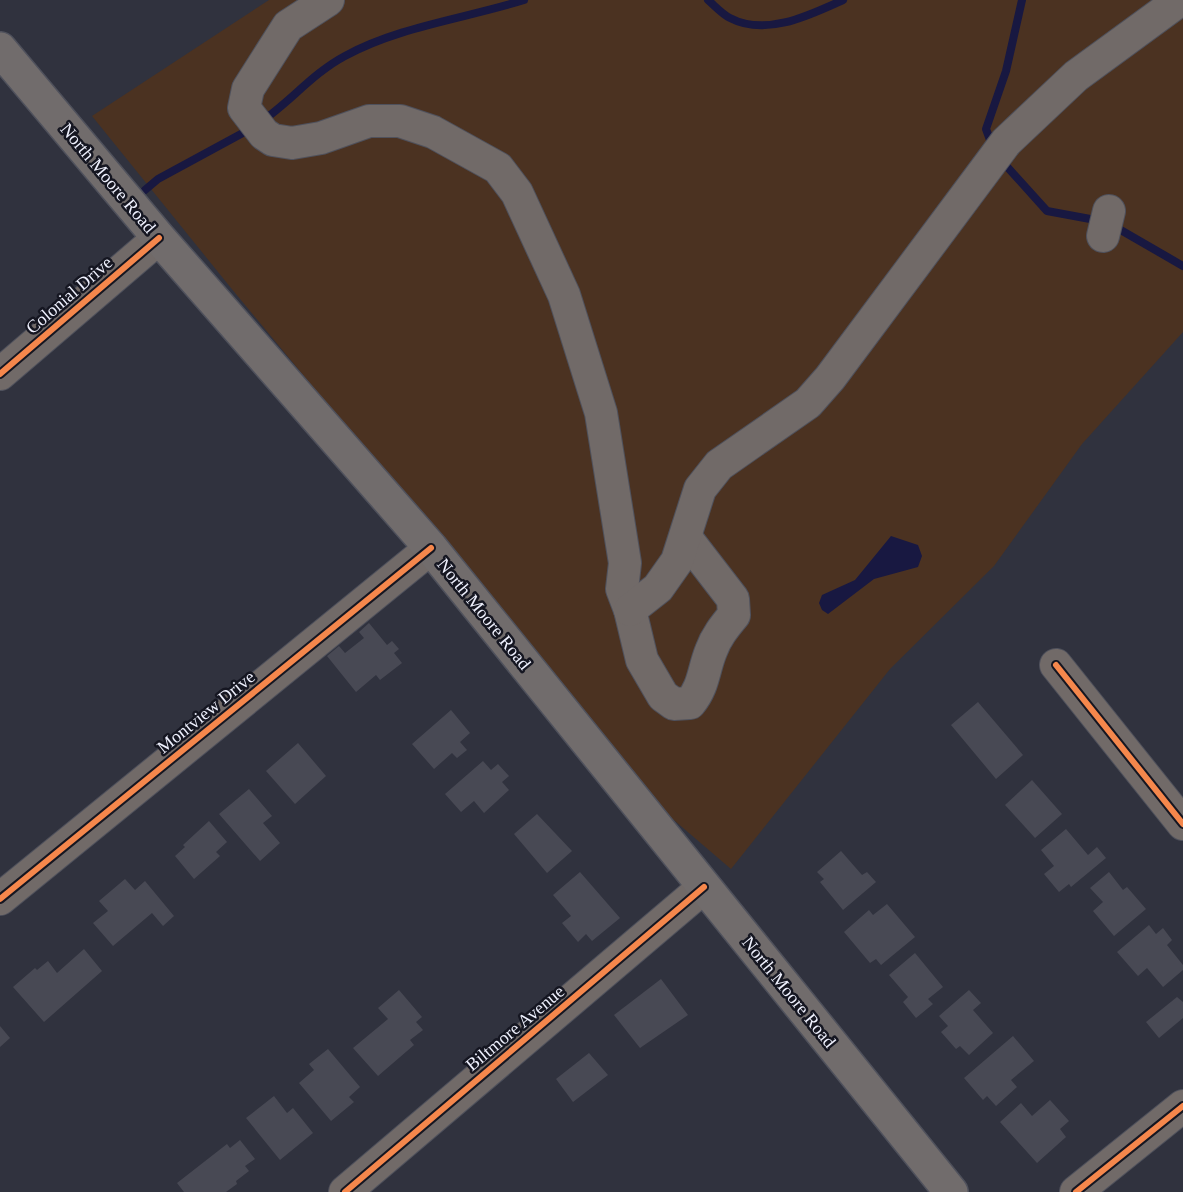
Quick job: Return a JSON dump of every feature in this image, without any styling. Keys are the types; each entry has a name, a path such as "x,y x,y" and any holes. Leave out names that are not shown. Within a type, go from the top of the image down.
{"main road":[{"name":"North Moore Road","path":"0,49 159,238 431,548 951,1192"}],"street":[{"path":"328,0 288,26 248,89 244,108 257,127 273,140 292,143 321,138 369,121 400,122 433,132 498,168 517,193 564,295 601,413 624,555 622,589 630,610 642,660 663,696 674,704 690,703 700,691 710,652 720,632 734,615 733,599 686,538"},
{"path":"630,610 658,588 677,561 700,489 719,465 808,403 889,302 998,152 1076,76 1180,0"},
{"name":"Colonial Drive","path":"0,374 159,238"},
{"name":"Montview Drive","path":"0,899 431,548"},
{"path":"1056,666 1183,824"},
{"name":"Biltmore Avenue","path":"345,1192 704,888"},
{"path":"1076,1192 1183,1106"}],"shaded area":[{"path":"269,0 1183,0 1183,332 1082,444 994,566 890,669 731,869 668,815 231,288 92,116"},
{"path":"891,536 918,545 922,556 918,567 874,579 828,614 822,610 819,603 822,595 855,580"}],"building":[{"path":"369,623 387,645 392,641 399,649 394,653 402,663 380,680 376,675 356,692 327,656 339,646 345,653 364,638 359,632"},
{"path":"978,702 1023,755 996,779 951,725"},
{"path":"451,710 470,733 460,742 467,750 457,758 452,753 434,769 412,744"},
{"path":"298,743 326,776 295,804 266,771"},
{"path":"483,761 491,770 498,764 509,776 502,782 509,790 484,813 474,801 461,812 445,794"},
{"path":"1032,780 1062,814 1035,838 1005,805"},
{"path":"249,789 272,816 263,823 280,843 260,861 219,814"},
{"path":"537,814 572,851 547,873 514,834"},
{"path":"209,821 227,842 216,852 220,856 194,879 175,856 185,847 183,845"},
{"path":"1066,829 1088,855 1097,847 1106,858 1071,887 1069,884 1059,892 1044,874 1054,866 1041,850"},
{"path":"841,851 862,875 867,872 876,882 843,910 820,882 824,879 817,872"},
{"path":"580,872 620,918 592,941 586,934 578,942 562,923 571,916 553,895"},
{"path":"1109,872 1123,890 1127,887 1146,909 1114,936 1093,911 1103,902 1090,888"},
{"path":"125,879 135,890 145,881 174,916 163,926 152,913 113,946 93,923 108,911 99,901"},
{"path":"887,904 915,937 881,965 876,959 870,963 844,932 869,910 873,915"},
{"path":"1149,925 1156,934 1163,928 1172,940 1167,945 1183,965 1183,970 1163,987 1147,968 1138,976 1117,952"},
{"path":"84,949 102,971 44,1022 13,987 35,968 37,970 48,961 57,973"},
{"path":"915,953 943,987 928,999 933,1004 916,1018 903,1002 908,997 889,975"},
{"path":"661,979 688,1015 640,1048 614,1015"},
{"path":"399,990 422,1017 416,1022 423,1030 410,1040 414,1045 378,1076 353,1048 388,1019 378,1008"},
{"path":"969,990 981,1003 973,1010 993,1033 969,1055 960,1046 956,1049 941,1032 948,1026 939,1016"},
{"path":"1177,997 1183,1002 1183,1018 1159,1038 1146,1022"},
{"path":"0,1026 10,1038 0,1047"},
{"path":"1013,1036 1034,1061 1011,1080 1017,1087 996,1106 987,1096 983,1100 964,1078"},
{"path":"328,1049 360,1087 349,1097 354,1102 331,1121 299,1083 314,1070 309,1064"},
{"path":"589,1053 608,1075 573,1102 556,1079"},
{"path":"274,1096 287,1113 293,1108 313,1133 280,1160 246,1118"},
{"path":"1050,1100 1069,1121 1060,1129 1066,1137 1037,1163 1000,1122 1021,1103 1032,1116"},
{"path":"240,1140 255,1159 245,1166 249,1171 236,1181 237,1184 226,1192 184,1192 177,1183 227,1144 230,1148"}],"waterway":[{"path":"262,121 333,63 365,46 409,30 524,0"},
{"path":"708,0 730,18 758,25 788,22 843,0"},
{"path":"993,148 986,129 1006,71 1022,0"},
{"path":"145,190 158,179 252,128"},
{"path":"1001,160 1047,211 1101,221"},
{"path":"1112,225 1183,266"}],"cycle path":[{"path":"0,374 159,238"},
{"path":"0,899 431,548"},
{"path":"1056,665 1183,824"},
{"path":"345,1192 704,887"},
{"path":"1076,1192 1183,1106"}]}
